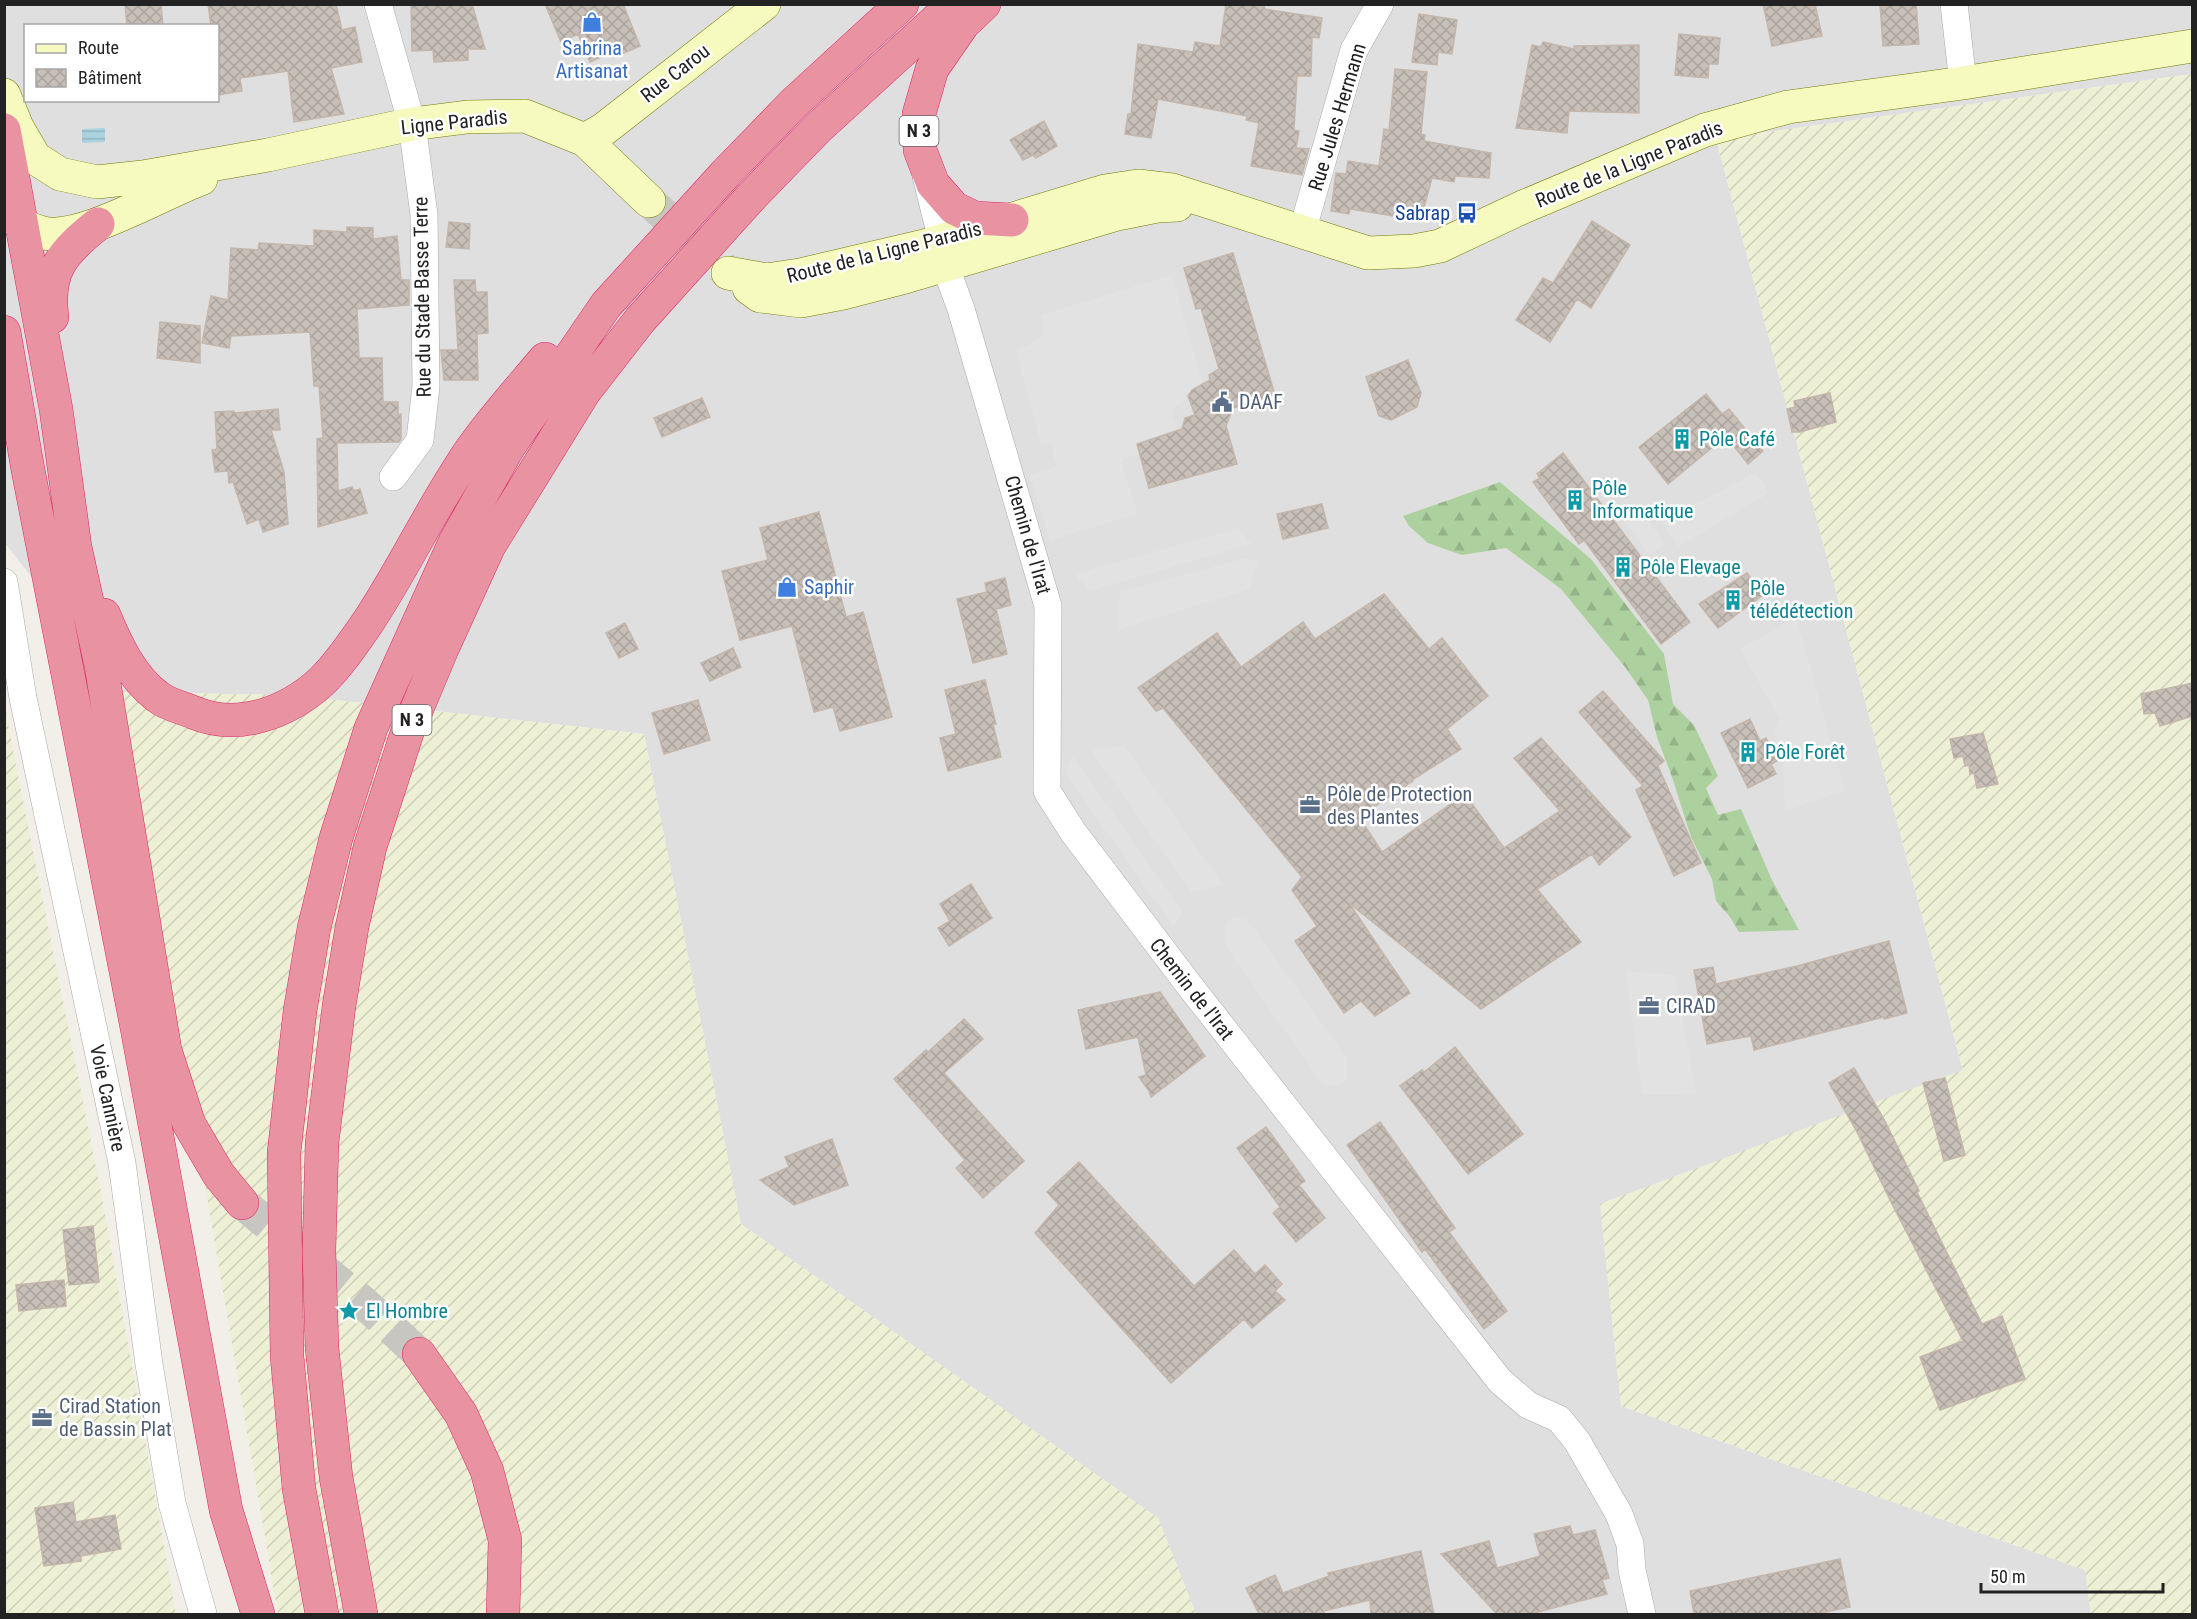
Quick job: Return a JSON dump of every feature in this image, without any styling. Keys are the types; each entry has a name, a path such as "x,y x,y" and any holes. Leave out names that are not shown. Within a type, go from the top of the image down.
{"highway":[{"name":"N 3","path":"75,547 117,645 133,670 159,698 202,716 228,720 254,718 287,707 321,682 352,646 390,589 471,449 569,329 794,103 902,4"},
{"name":"N 3","path":"361,1614 336,1477 322,1347 319,1251 322,1143 339,1006 352,927 370,847 408,730 489,546 584,392 640,320 752,196 818,128 954,4"},
{"name":"N 3","path":"984,4 963,24 932,69 919,114 920,150 933,184 954,208 975,218 1012,220"},
{"path":"4,130 13,217 56,409 75,547 101,665 165,1050 189,1124 219,1175 242,1203"},
{"name":"N 3","path":"322,1614 299,1489 287,1356 284,1153 300,1011 312,938 336,838 371,728 455,542 508,448 606,305 726,172"},
{"path":"56,409 57,357 50,300 54,273 70,247 98,224"},
{"path":"4,332 28,470 134,1017 226,1510 258,1614"},
{"path":"418,1354 461,1414 488,1471 505,1540 503,1614"}],"main road":[{"name":"Rue Carou","path":"585,140 604,129 764,4"},
{"name":"Route de la Ligne Paradis","path":"1219,205 1157,206 944,253 766,280 728,273 760,296 801,301 843,292 944,253 1012,220 1105,191 1138,186 1172,190 1219,205 1302,232 1368,253 1414,251 1440,246 1523,207 1705,130 1788,107 2193,46"},
{"name":"Ligne Paradis","path":"4,95 17,127 35,158 60,174 97,182 142,177 268,155 412,124 467,117 525,116 585,140 650,201"},
{"name":"Ligne Paradis","path":"13,217 45,234 66,232 98,224 189,184 268,155"},
{"path":"944,253 1058,218 1105,191"}],"street":[{"name":"Rue du Stade Basse Terre","path":"378,4 412,124 424,215 426,386 420,440 393,477"},
{"name":"Rue Jules Hermann","path":"1302,232 1354,50 1380,4"},
{"path":"1954,4 1963,82"},
{"name":"Chemin de l'Irat","path":"920,150 944,253 1048,606 1047,790 1073,832 1189,986 1500,1381 1528,1405 1544,1410 1558,1419 1577,1441 1619,1514 1630,1544 1632,1570 1642,1614"},
{"name":"Voie Cannière","path":"4,582 22,698 122,1164 149,1364 172,1503 203,1614"}],"shaded area":[{"path":"5,5 2192,5 2192,74 1716,139 1963,1071 1600,1204 1621,1406 2085,1570 2091,1614 1196,1614 1158,1518 741,1224 644,734 290,695 121,692 5,543"},
{"path":"1172,275 1203,385 1193,388 1195,393 1174,407 1172,413 1178,430 1168,434 1169,444 1123,459 1121,463 1138,514 1050,540 1030,475 1057,466 1051,445 1041,444 1016,351 1037,341 1044,332 1041,315"},
{"path":"1756,473 1769,493 1678,547 1662,521"},
{"path":"1638,508 1665,543 1650,555 1623,520"},
{"path":"1239,528 1251,544 1090,591 1074,574"},
{"path":"1246,558 1258,562 1249,589 1118,630 1120,592"},
{"path":"1796,617 1845,791 1785,811 1783,765 1773,735 1779,718 1740,649"},
{"path":"1124,745 1223,885 1191,892 1091,750"},
{"path":"1073,756 1183,913 1173,926 1065,773"},
{"path":"1234,917 1245,919 1253,927 1348,1060 1346,1081 1334,1087 1321,1082 1234,959 1224,939 1225,924"},
{"path":"1626,971 1675,975 1696,1094 1642,1095"}],"green space":[{"path":"2192,74 2192,1614 2091,1614 2085,1570 1621,1406 1600,1204 1963,1070 1716,139"},
{"path":"1500,482 1591,559 1664,654 1673,704 1694,725 1718,776 1706,788 1718,815 1741,809 1772,880 1799,930 1739,932 1716,901 1712,879 1691,837 1657,737 1648,700 1625,667 1561,589 1506,548 1462,555 1428,543 1409,526 1403,516"},
{"path":"121,692 290,695 644,734 741,1224 1158,1518 1196,1614 278,1614"},
{"path":"4,700 101,1192 176,1614 5,1614"}],"water":[{"path":"105,128 105,142 82,143 82,129"}],"building":[{"path":"125,4 161,4 163,24 127,24"},
{"path":"208,4 336,4 342,30 355,27 362,62 331,68 344,114 294,122 288,71 240,78 242,91 219,95 219,24 211,24"},
{"path":"411,4 472,4 485,49 468,49 468,60 434,62 433,50 412,51"},
{"path":"545,4 623,4 640,46 619,55 617,50 590,62 578,34 561,42"},
{"path":"1226,4 1265,4 1264,9 1322,18 1319,38 1312,37 1311,76 1297,76 1294,130 1299,131 1296,148 1309,149 1302,175 1251,166 1259,123 1246,120 1247,116 1158,99 1151,138 1125,134 1128,114 1131,114 1138,44 1193,52 1195,42 1220,46"},
{"path":"1763,4 1815,4 1822,36 1772,46"},
{"path":"1880,4 1916,4 1919,44 1883,46"},
{"path":"1419,14 1457,20 1452,54 1438,52 1437,65 1412,62"},
{"path":"1679,34 1720,38 1718,64 1709,64 1708,78 1675,75"},
{"path":"1543,42 1574,49 1574,46 1639,45 1639,113 1569,111 1567,133 1516,128 1532,45 1541,47"},
{"path":"1395,69 1427,72 1421,134 1425,135 1424,141 1491,153 1489,178 1455,176 1454,182 1432,178 1422,215 1407,213 1407,218 1350,209 1349,214 1331,211 1336,173 1346,174 1348,161 1379,166 1384,129 1389,130"},
{"path":"1044,121 1057,146 1036,158 1033,155 1023,160 1010,140"},
{"path":"1592,221 1630,245 1591,308 1577,299 1550,342 1516,320 1543,278 1553,283"},
{"path":"449,222 470,224 469,249 446,247"},
{"path":"347,227 373,228 373,239 397,236 401,280 409,280 409,305 357,309 359,358 382,358 383,402 398,402 398,415 401,414 401,439 399,442 337,443 338,491 352,487 354,491 360,489 367,513 318,527 317,439 323,438 319,386 314,386 310,332 231,336 229,348 202,343 211,296 228,300 231,248 258,250 259,243 314,246 314,230 347,232"},
{"name":"DAAF","path":"1233,253 1275,395 1233,408 1226,426 1237,464 1149,488 1137,444 1182,429 1185,418 1195,415 1188,396 1192,390 1210,380 1209,375 1219,369 1201,308 1196,309 1184,268"},
{"path":"454,280 475,280 476,292 487,292 488,333 477,334 478,380 444,380 441,350 458,350"},
{"path":"160,322 200,326 200,363 157,358"},
{"path":"1408,360 1421,393 1417,407 1391,420 1379,416 1366,377"},
{"path":"1830,393 1836,422 1792,432 1787,409 1795,407 1794,401"},
{"name":"Pôle Café","path":"1706,394 1722,414 1729,409 1763,451 1748,464 1726,436 1668,484 1639,447"},
{"path":"702,398 710,417 662,437 654,418"},
{"path":"278,409 280,430 271,430 284,472 288,524 263,532 259,519 247,524 233,482 229,483 228,471 215,472 212,450 217,449 215,412 234,411 234,413"},
{"path":"1563,453 1690,622 1661,644 1584,540 1579,544 1533,482 1540,478 1537,474"},
{"path":"1322,504 1328,528 1283,539 1277,514"},
{"path":"819,512 846,617 863,612 892,717 840,731 833,707 814,712 792,626 740,640 722,571 768,560 760,528"},
{"path":"1747,573 1763,595 1718,628 1699,604"},
{"path":"1005,578 1011,605 996,609 1007,654 973,663 957,599 987,592 985,583"},
{"name":"Pôle de Protection des Plantes","path":"1384,594 1429,649 1442,638 1488,696 1447,729 1461,749 1359,817 1382,852 1465,794 1504,848 1560,811 1514,758 1541,738 1631,837 1599,865 1592,854 1537,889 1581,942 1481,1009 1349,903 1410,993 1375,1016 1361,1001 1344,1013 1295,941 1317,926 1292,890 1302,877 1163,708 1156,711 1138,688 1217,633 1241,667 1303,622 1315,639"},
{"path":"625,623 638,649 619,658 606,633"},
{"path":"733,648 741,667 710,681 701,663"},
{"path":"985,680 996,724 993,724 1001,757 948,771 940,738 956,734 945,690"},
{"path":"2193,683 2193,716 2160,726 2155,713 2144,714 2141,694"},
{"path":"1603,691 1664,761 1658,766 1701,863 1674,876 1636,790 1643,786 1579,712"},
{"path":"698,700 710,740 664,754 652,713"},
{"name":"Pôle Forêt","path":"1750,719 1760,741 1766,738 1777,761 1771,764 1776,774 1748,788 1721,733"},
{"path":"1983,733 1998,784 1977,788 1974,773 1970,774 1969,765 1965,766 1963,756 1954,758 1950,739"},
{"path":"971,884 992,918 949,946 938,928 950,921 940,904"},
{"path":"1889,941 1907,1013 1754,1050 1751,1036 1707,1044 1694,970 1713,967 1716,984 1797,966"},
{"path":"1160,992 1205,1056 1151,1097 1139,1077 1146,1075 1138,1037 1086,1049 1078,1010"},
{"path":"964,1019 983,1039 944,1073 1024,1161 983,1198 956,1168 965,1160 894,1079"},
{"path":"1455,1047 1523,1134 1468,1174 1400,1086 1422,1070 1424,1072"},
{"path":"1854,1068 1885,1121 1982,1324 2002,1316 2025,1379 1940,1410 1920,1357 1963,1341 1856,1130 1829,1083"},
{"path":"1945,1078 1965,1155 1944,1161 1923,1083"},
{"path":"1380,1122 1455,1228 1449,1232 1507,1311 1484,1329 1425,1249 1422,1252 1347,1145"},
{"path":"1266,1127 1305,1181 1299,1185 1325,1218 1296,1242 1273,1213 1280,1207 1237,1148"},
{"path":"832,1139 848,1185 794,1205 760,1180 789,1167 785,1157"},
{"path":"1079,1162 1194,1286 1234,1250 1255,1274 1265,1265 1282,1284 1275,1291 1285,1300 1252,1328 1244,1319 1171,1383 1035,1233 1059,1205 1047,1192"},
{"path":"93,1226 99,1282 69,1285 63,1230"},
{"path":"64,1280 66,1306 19,1311 16,1285"},
{"path":"73,1502 76,1522 115,1515 121,1549 81,1556 81,1561 44,1566 35,1508"},
{"path":"1570,1526 1573,1535 1595,1530 1609,1578 1602,1580 1607,1594 1530,1614 1497,1614 1441,1554 1489,1541 1497,1568 1540,1556 1534,1534"},
{"path":"1421,1551 1434,1614 1371,1614 1370,1600 1323,1611 1325,1614 1259,1614 1246,1588 1275,1575 1283,1593 1329,1576 1328,1573"},
{"path":"1840,1559 1850,1607 1816,1614 1694,1614 1690,1591"}],"tunnel":[{"path":"649,201 725,270"},
{"path":"242,1203 363,1302 419,1354"}],"place":[{"name":"Sabrina Artisanat","path":"592,22"},
{"name":"Sabrap","path":"1467,213"},
{"name":"DAAF","path":"1222,402"},
{"name":"Pôle Café","path":"1682,439"},
{"name":"Pôle Informatique","path":"1575,500"},
{"name":"Pôle Elevage","path":"1623,567"},
{"name":"Saphir","path":"787,587"},
{"name":"Pôle télédétection","path":"1733,600"},
{"name":"Pôle Forêt","path":"1748,752"},
{"name":"Pôle de Protection des Plantes","path":"1310,805"},
{"name":"CIRAD","path":"1649,1006"},
{"name":"El Hombre","path":"349,1311"},
{"name":"Cirad Station de Bassin Plat","path":"42,1418"}]}
